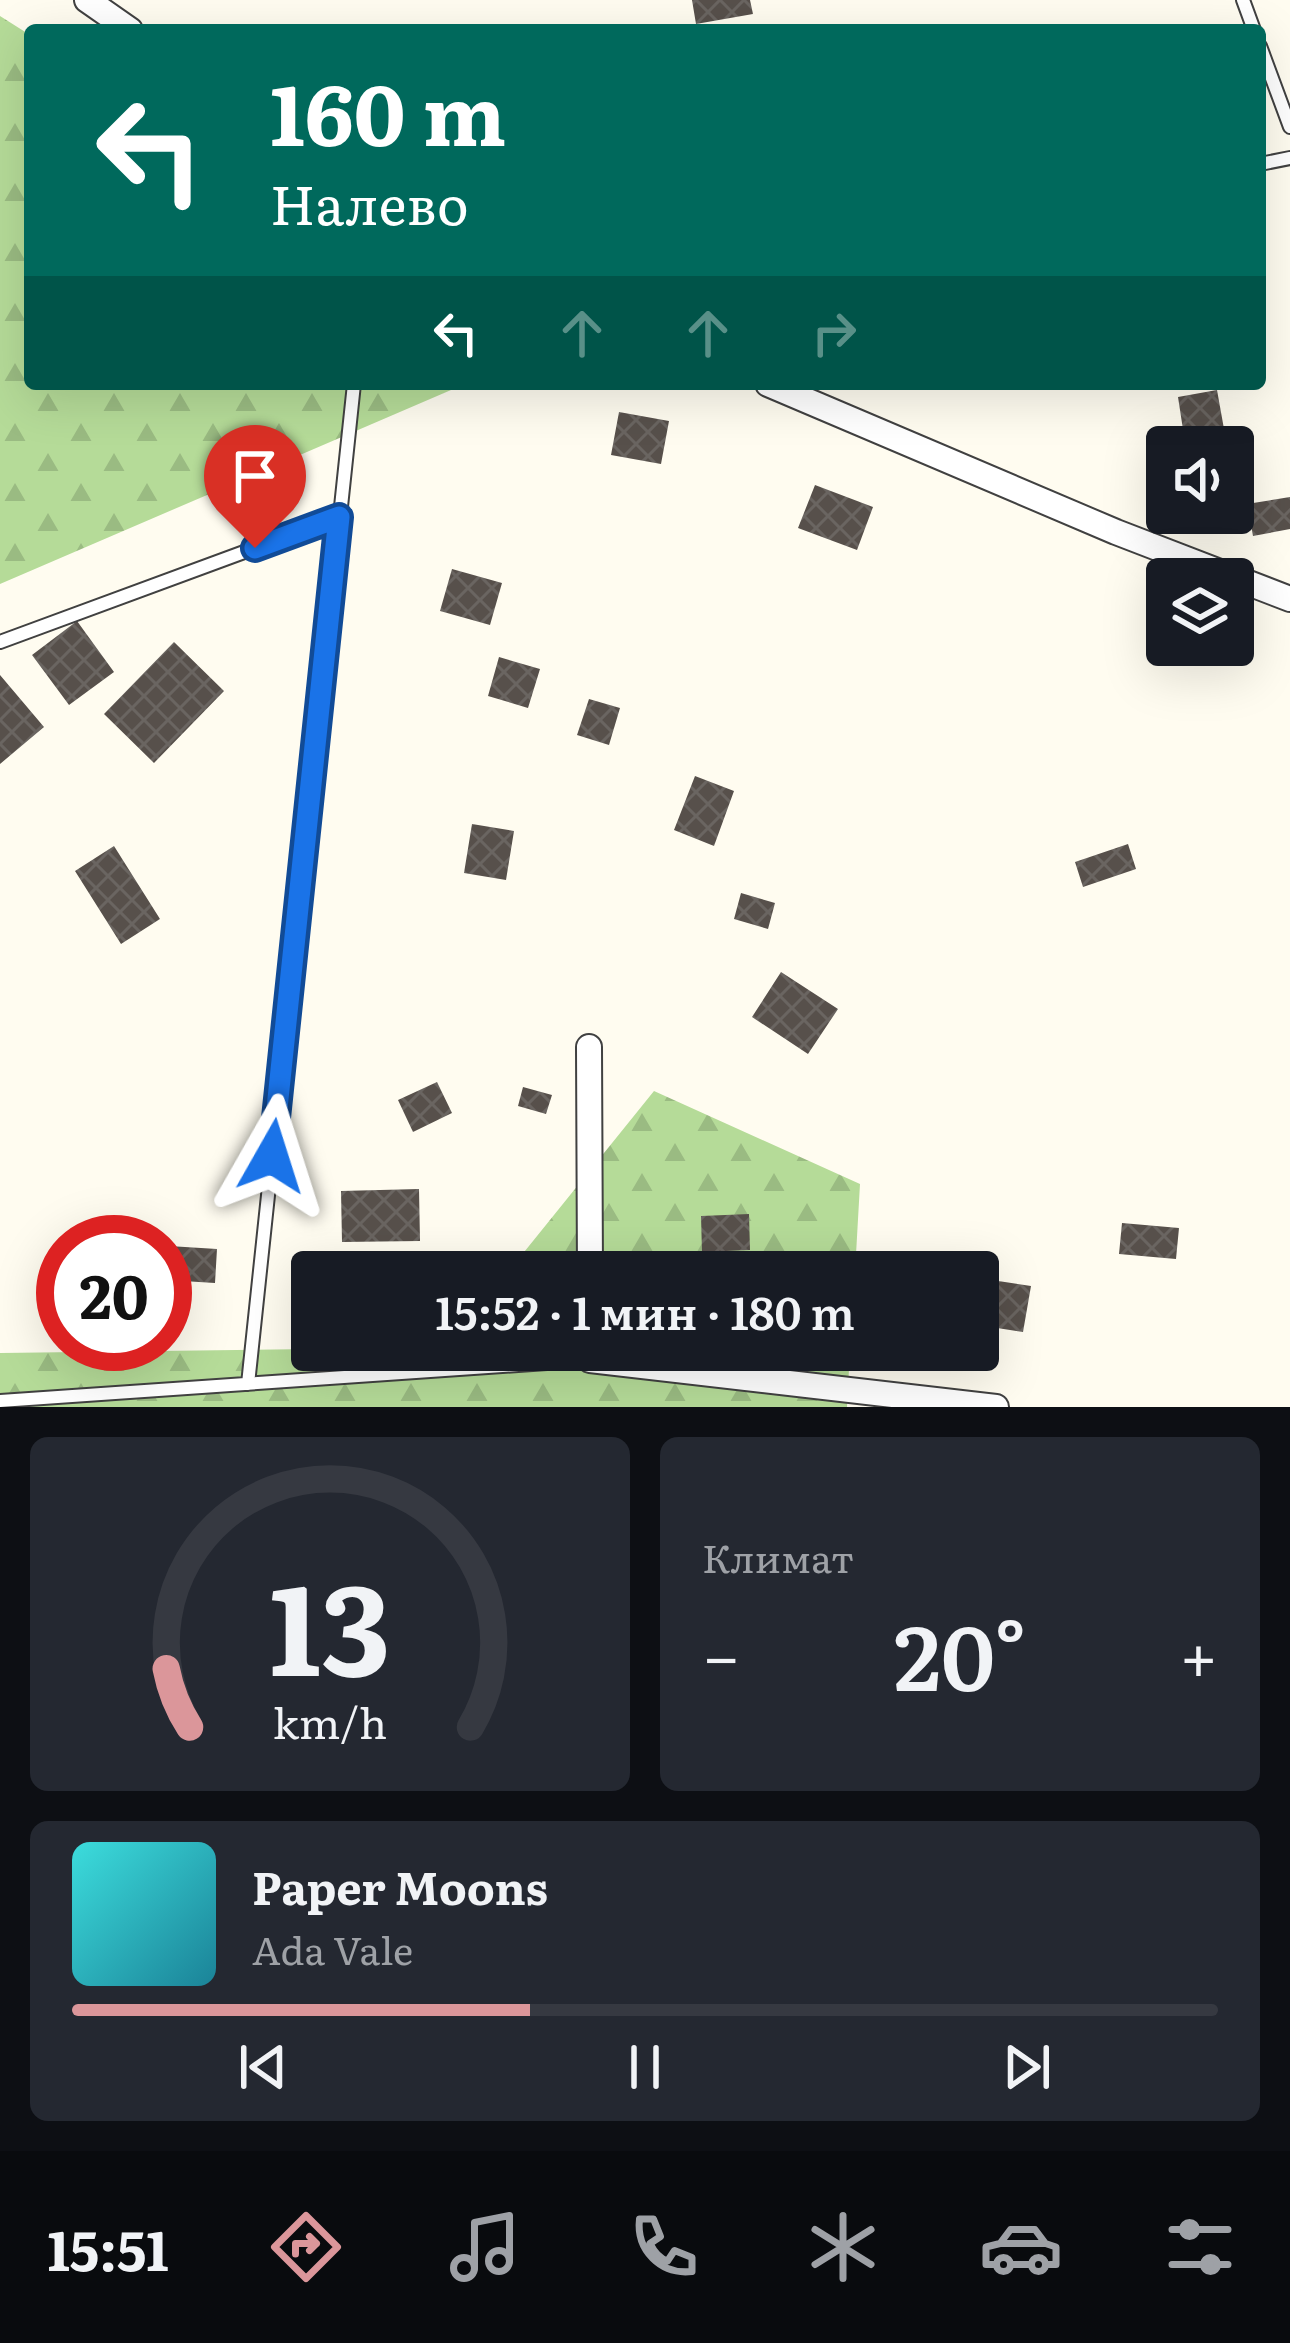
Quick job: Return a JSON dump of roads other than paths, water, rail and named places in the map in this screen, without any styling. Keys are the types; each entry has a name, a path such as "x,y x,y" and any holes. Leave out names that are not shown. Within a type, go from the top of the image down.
{"street":[{"path":"87,0 121,24"},
{"path":"783,390 1116,532 1290,599"},
{"path":"589,1048 590,1251"},
{"path":"715,1371 996,1407"}],"lane":[{"path":"1266,62 1290,127"},
{"path":"248,1384 352,390"},
{"path":"0,642 339,517"},
{"path":"0,1401 401,1371"}]}
